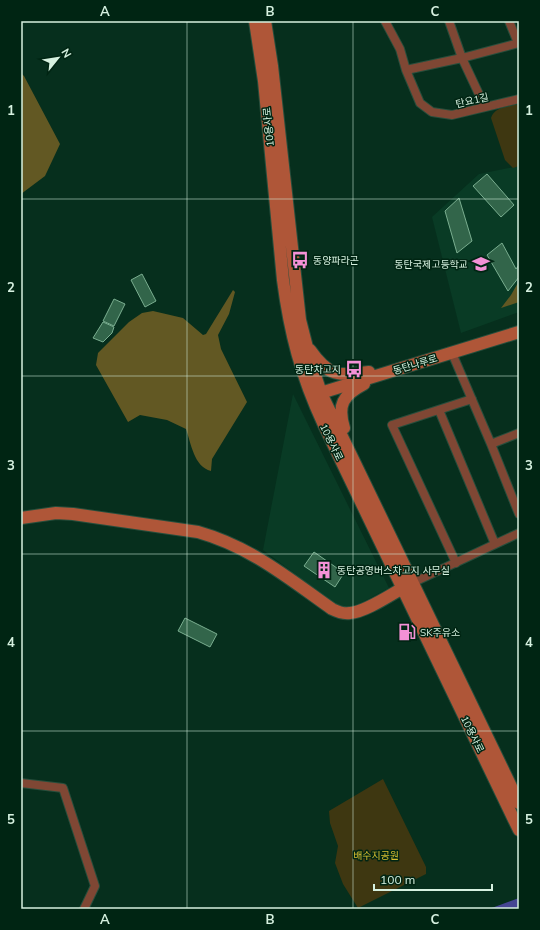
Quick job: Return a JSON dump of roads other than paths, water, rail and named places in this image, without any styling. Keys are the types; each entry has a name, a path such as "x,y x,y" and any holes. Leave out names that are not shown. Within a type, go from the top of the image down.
{"street":[{"name":"10용사로","path":"255,21 264,81 286,309 294,344 519,830"},
{"name":"10용사로","path":"265,21 273,73 300,320 315,377 316,394 370,493 407,586 519,803"},
{"name":"탄요1길","path":"385,21 400,49 406,70 420,103 432,112 452,115 519,99"},
{"path":"449,21 462,58 485,107"},
{"path":"406,70 462,58 518,43 509,21"},
{"name":"동탄나루로","path":"316,394 519,332"},
{"path":"304,339 310,350 322,365 328,370 338,374 347,375 402,368"},
{"path":"452,353 519,514"},
{"path":"370,493 364,472 344,430 340,417 341,407 348,395 354,389 402,368"},
{"path":"456,562 392,425 472,399"},
{"path":"440,410 495,544"},
{"path":"491,444 519,433"},
{"path":"21,518 56,513 73,514 210,535 240,547 332,609 343,613 353,613 362,610 407,586 519,533"},
{"path":"21,783 63,788 95,886 84,909"}],"place":[{"name":"동양파라곤","path":"300,260"},
{"name":"동탄국제고등학교","path":"481,264"},
{"name":"동탄차고지","path":"354,369"},
{"name":"동탄공영버스차고지 사무실","path":"324,570"},
{"name":"SK주유소","path":"407,632"}],"park label":[{"name":"배수지공원","path":"376,855"}]}
